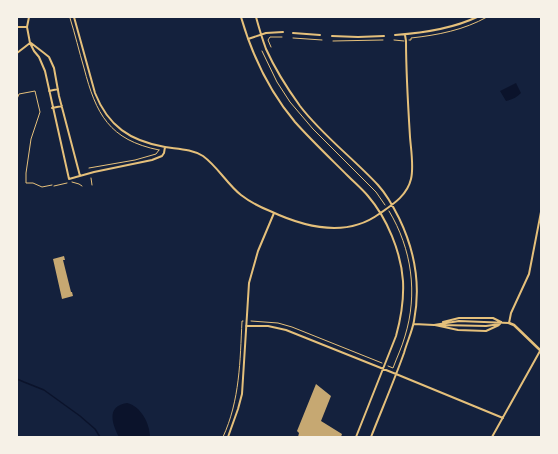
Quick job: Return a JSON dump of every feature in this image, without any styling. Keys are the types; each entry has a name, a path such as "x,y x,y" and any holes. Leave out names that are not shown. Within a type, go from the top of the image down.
{"street":[{"path":"29,17 27,26 30,43 39,57 45,71 69,179 94,172 152,160 162,156 165,147"},
{"path":"74,17 95,93 104,111 115,125 128,135 145,142 165,147 184,149 202,156 240,194 274,213 307,225 332,228 348,227 373,219 399,200 408,189 412,174 405,35"},
{"path":"241,17 258,64 267,82 284,108 312,140 368,196 387,226 396,249 402,271 403,282 400,321 396,336 356,437"},
{"path":"256,17 261,35 277,71 301,107 320,128 379,186 393,205 406,233 411,249 415,264 417,291 414,324 371,437"},
{"path":"395,35 431,31 464,23 477,17"},
{"path":"17,27 27,26"},
{"path":"248,39 273,32 283,32"},
{"path":"293,33 320,35"},
{"path":"332,36 384,36"},
{"path":"17,53 30,43"},
{"path":"30,43 49,57 54,68 80,176"},
{"path":"49,91 58,89"},
{"path":"52,108 62,106"},
{"path":"509,323 511,313 529,274 541,212"},
{"path":"228,437 242,394 249,283 258,251 274,213"},
{"path":"434,324 459,321 509,323 514,325 541,351 492,437"},
{"path":"414,324 486,326 503,323"},
{"path":"246,326 268,326 286,330 383,368 503,418"}],"lane":[{"path":"17,99 19,94 35,92 40,112 31,139 26,183 33,183 42,187 52,185"}],"path":[{"path":"70,18 90,90 97,108 105,120 124,138 138,145 159,150 156,154 135,160 90,168"},
{"path":"271,47 268,40 270,37 282,37"},
{"path":"293,38 322,40"},
{"path":"333,41 383,40"},
{"path":"394,40 403,41"},
{"path":"91,178 92,184"},
{"path":"72,182 82,186"},
{"path":"52,185 54,186 67,183"},
{"path":"223,437 232,412 238,383 242,321"}],"water":[{"path":"516,83 521,93 518,96 506,101 500,91"},
{"path":"127,403 136,408 144,416 150,432 150,437 119,437 114,427 112,416 116,408"}],"building":[{"path":"64,256 65,260 63,260 73,296 62,299 53,259"},
{"path":"316,384 331,396 321,421 342,434 341,437 298,437 299,433 297,431"}],"waterway":[{"path":"17,379 44,390 80,416 95,429 100,437"}]}
